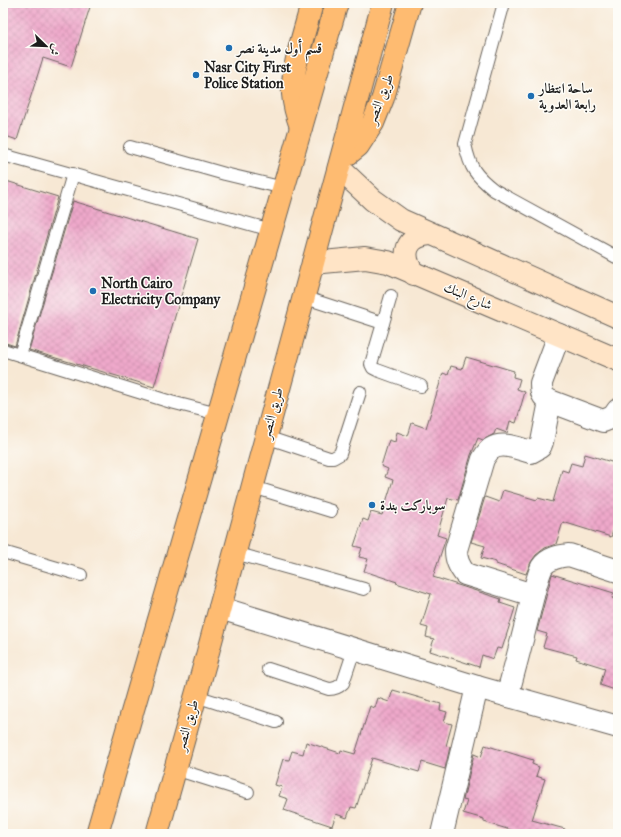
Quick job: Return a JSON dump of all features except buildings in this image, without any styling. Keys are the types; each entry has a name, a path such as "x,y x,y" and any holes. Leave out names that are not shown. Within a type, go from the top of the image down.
{"highway":[{"path":"301,127 296,113 293,93 294,73 312,3"},
{"path":"97,834 337,3"},
{"path":"340,164 383,3"},
{"name":"طريق النصر","path":"157,834 196,696 340,164 358,146 373,123 383,98 410,3"}],"street":[{"path":"340,164 388,212 401,220 618,317"},
{"path":"414,274 407,262 406,253 409,245 414,238 430,234"},
{"name":"شارع البنك","path":"313,263 365,258 388,262 618,360"},
{"path":"559,335 541,383 541,391 544,398 603,421 613,417 618,410"},
{"path":"533,596 465,574 456,559 456,550 483,459 490,449 498,446 506,445 531,452 540,447 550,401"},
{"path":"507,696 533,596 542,568 547,562 569,555 618,571"},
{"path":"220,608 507,696 618,727"},
{"path":"442,834 477,687"}],"lane":[{"path":"504,3 465,144 469,162 479,178 494,190 618,258"},
{"path":"130,146 225,174 284,188"},
{"path":"3,155 271,230"},
{"path":"20,355 73,174"},
{"path":"391,296 371,364 373,368 421,386"},
{"path":"304,297 383,323"},
{"path":"3,350 172,402 218,414"},
{"path":"266,437 329,458 337,457 340,454 360,392"},
{"path":"252,487 332,511"},
{"path":"3,552 81,576"},
{"path":"235,553 364,589"},
{"path":"268,669 333,689 343,683 354,650"},
{"path":"196,696 276,722"},
{"path":"175,769 248,792"}],"place":[{"name":"قسم أول مدينة نصر","path":"229,48"},
{"name":"Nasr City First Police Station","path":"196,75"},
{"name":"ساحة انتظار رابعة العدوية","path":"531,96"},
{"name":"North Cairo Electricity Company","path":"93,291"},
{"name":"سوباركت بندة","path":"372,505"}]}
